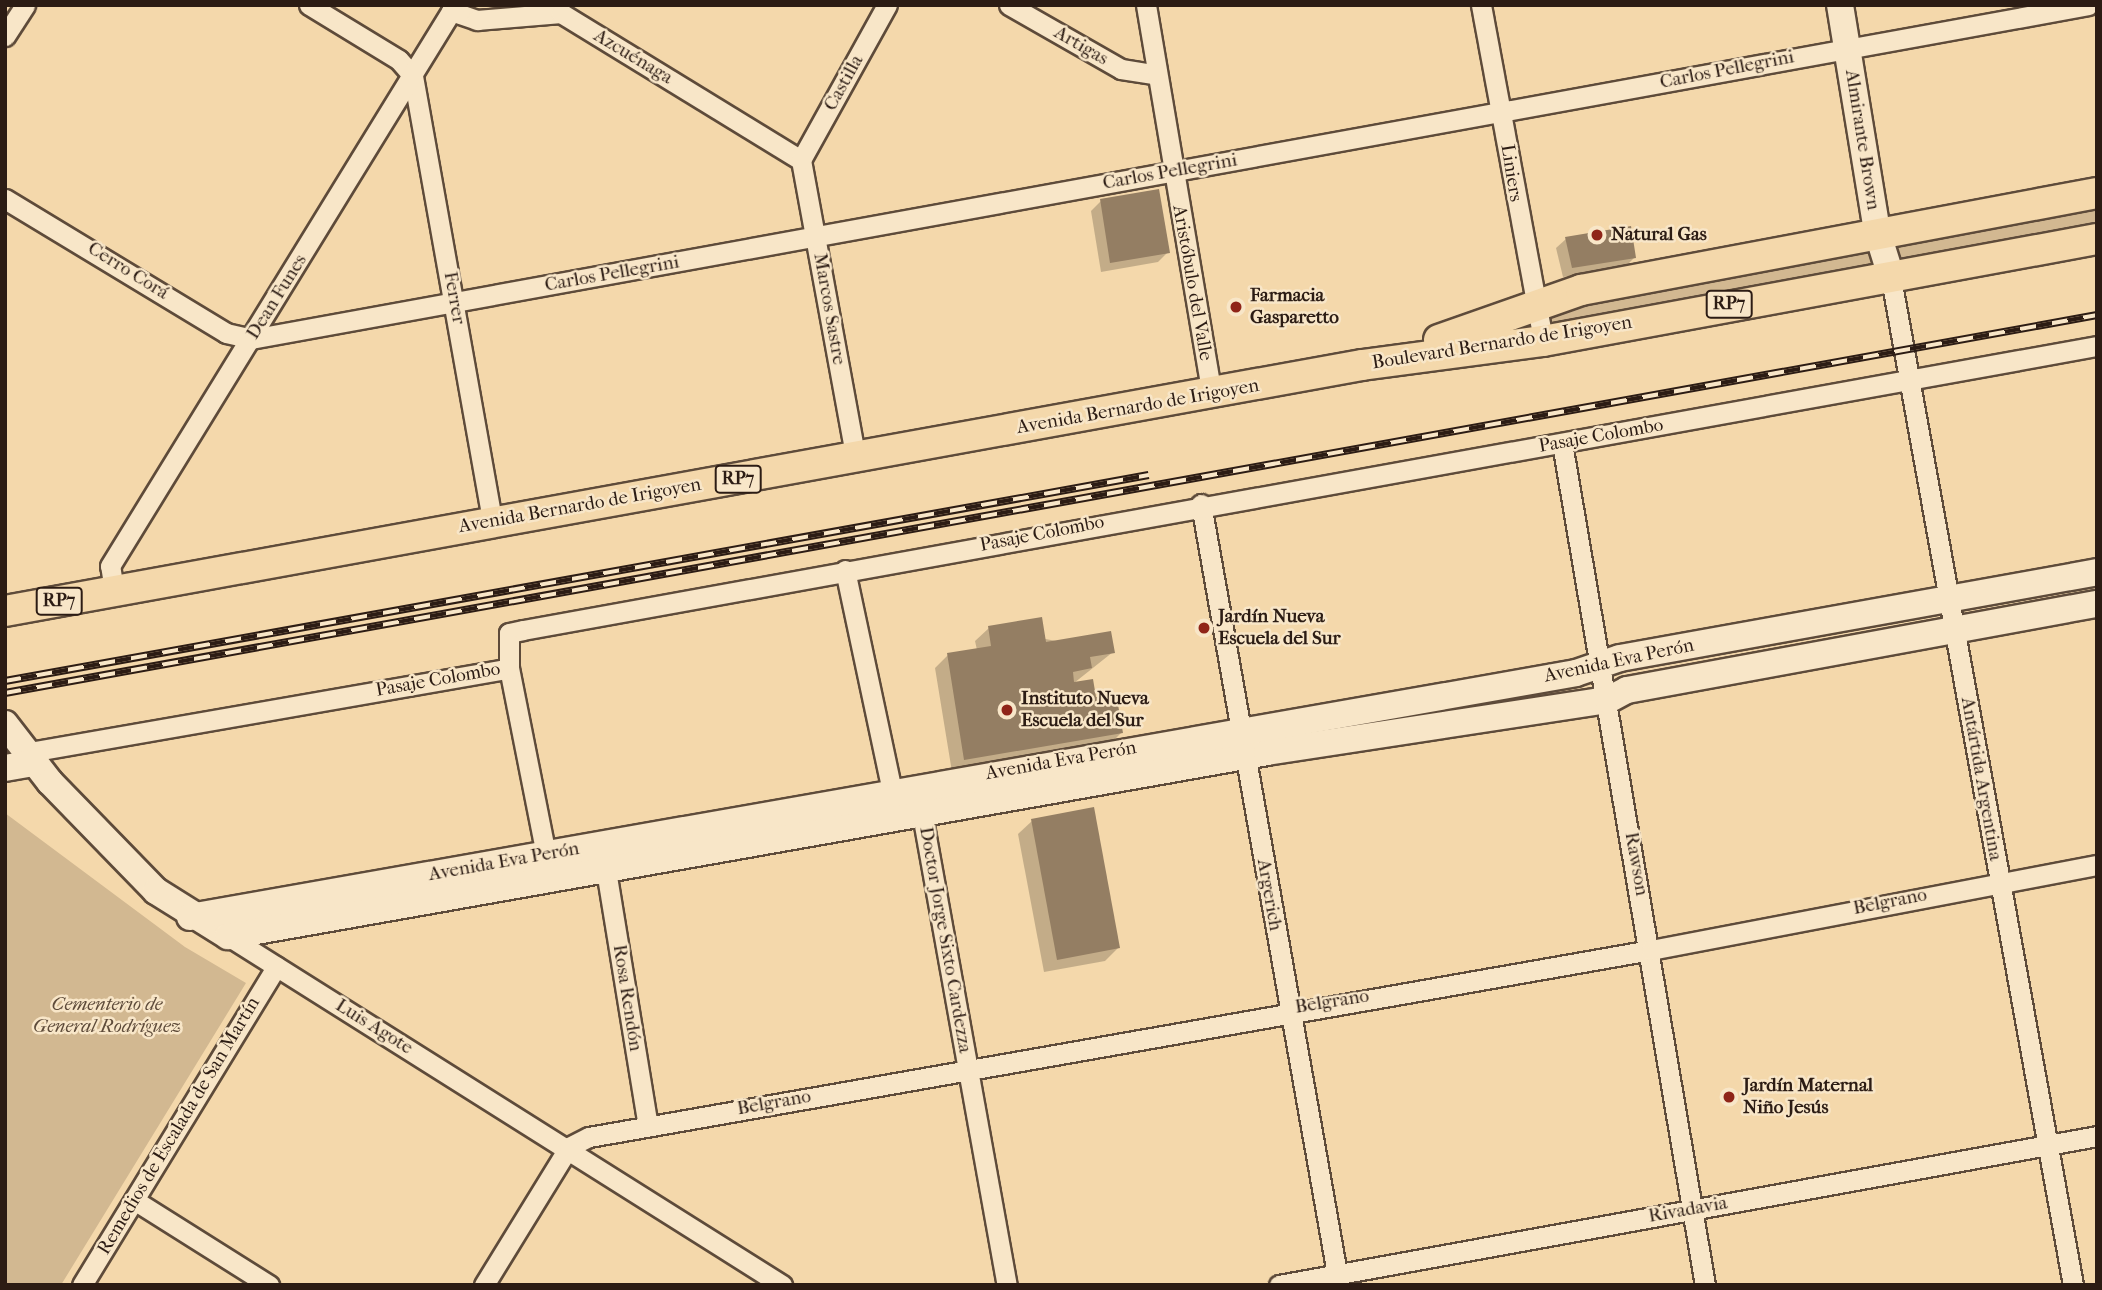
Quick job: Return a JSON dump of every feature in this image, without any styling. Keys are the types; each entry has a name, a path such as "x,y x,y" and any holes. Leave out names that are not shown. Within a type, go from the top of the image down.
{"main road":[{"name":"Boulevard Bernardo de Irigoyen","path":"1362,365 1581,290 1877,231 2097,193"},
{"name":"Boulevard Bernardo de Irigoyen","path":"1362,365 1543,341 1890,273 2097,239"},
{"name":"Avenida Bernardo de Irigoyen","path":"5,611 492,521 856,459 1362,365"}],"street":[{"path":"5,36 25,5"},
{"path":"309,5 400,60 413,76"},
{"name":"Castilla","path":"801,160 887,5"},
{"name":"Artigas","path":"1009,5 1121,69 1157,75"},
{"name":"Aristóbulo del Valle","path":"1146,5 1172,171 1212,394"},
{"name":"Liniers","path":"1481,5 1533,307 1543,341"},
{"name":"Almirante Brown","path":"1840,5 1877,231 1890,273"},
{"name":"Carlos Pellegrini","path":"251,339 1172,171 1501,114 1847,47 2088,5"},
{"name":"Dean Funes","path":"114,590 110,566 453,8"},
{"name":"Azcuénaga","path":"453,8 477,20 561,13 801,160"},
{"name":"Ferrer","path":"413,76 492,521"},
{"name":"Marcos Sastre","path":"801,160 856,459"},
{"name":"Cerro Corá","path":"5,199 226,333 251,339"},
{"name":"Antártida Argentina","path":"1890,273 2073,1285"},
{"name":"Pasaje Colombo","path":"21,762 509,668 509,633 1201,504 1562,443 2097,346"},
{"name":"Rawson","path":"1562,443 1651,950 1705,1285"},
{"name":"Argerich","path":"1201,504 1338,1279"},
{"path":"845,570 892,792"},
{"name":"Avenida Eva Perón","path":"228,936 604,857 892,792 1240,729 1603,668 1620,658 2097,572"},
{"name":"Avenida Eva Perón","path":"190,917 546,855 604,857 922,814 1244,756 1608,700 1627,690 2097,604"},
{"path":"509,668 546,855"},
{"name":"Luis Agote","path":"5,724 21,762 156,891 190,917 228,936 569,1147 782,1285"},
{"name":"Doctor Jorge Sixto Cardezza","path":"892,792 922,814 1007,1285"},
{"name":"Rosa Rendón","path":"604,857 648,1126"},
{"name":"Belgrano","path":"569,1147 648,1126 1290,1009 1651,950 2097,864"},
{"name":"Remedios de Escalada de San Martín","path":"82,1285 276,967"},
{"name":"Rivadavia","path":"1279,1285 1338,1279 1692,1209 2097,1136"},
{"path":"485,1285 569,1147"},
{"path":"134,1200 269,1285"}],"green space":[{"path":"2097,193 2097,239 1543,341 1436,341 1533,307"},
{"name":"Cementerio de General Rodríguez","path":"5,813 185,947 246,983 61,1285 5,1285"}],"building":[{"path":"1159,189 1170,253 1110,263 1100,199"},
{"path":"1631,226 1636,258 1572,268 1565,237"},
{"path":"1042,617 1046,642 1111,631 1115,653 1090,657 1092,668 1073,672 1074,682 1093,679 1096,697 1116,693 1123,733 964,760 947,653 991,646 988,626"},
{"path":"1094,807 1120,948 1057,960 1031,819"}],"railway":[{"path":"5,693 2097,315"},
{"path":"5,681 1149,475"}],"place":[{"name":"Natural Gas","path":"1597,235"},
{"name":"Farmacia Gasparetto","path":"1236,307"},
{"name":"Jardín Nueva Escuela del Sur","path":"1204,628"},
{"name":"Instituto Nueva Escuela del Sur","path":"1007,710"},
{"name":"Jardín Maternal Niño Jesús","path":"1729,1097"}]}
